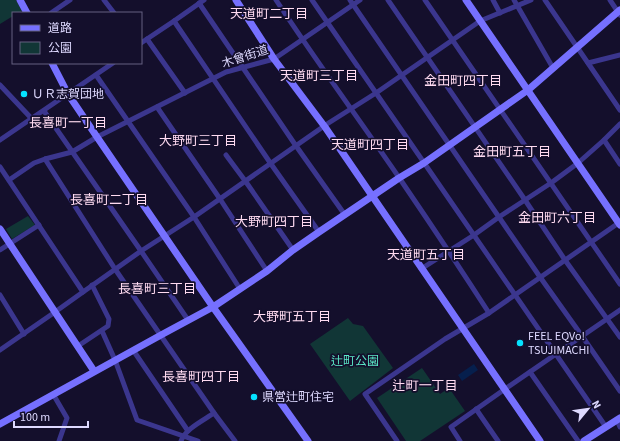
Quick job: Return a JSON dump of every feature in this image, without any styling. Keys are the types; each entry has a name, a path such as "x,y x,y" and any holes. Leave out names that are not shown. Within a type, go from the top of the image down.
{"street":[{"path":"20,0 26,12"},
{"path":"52,12 70,0"},
{"path":"104,0 113,12"},
{"path":"142,42 204,0"},
{"path":"236,0 274,59 324,127 540,441"},
{"path":"276,0 302,40 449,251 489,313"},
{"path":"312,0 606,428"},
{"name":"木曾街道","path":"9,180 34,163 72,152 97,137 226,72 274,59 328,22 352,2 360,0"},
{"path":"388,0 565,260 620,337"},
{"path":"425,0 620,284"},
{"path":"397,441 365,394 445,339 489,313 620,223 466,0"},
{"path":"492,0 500,13"},
{"path":"514,0 553,68"},
{"path":"0,350 141,251 246,182 480,20 531,0"},
{"path":"545,0 620,110"},
{"path":"0,424 213,307 319,232 450,145 528,90 619,12 610,0"},
{"path":"352,2 540,278 620,391"},
{"path":"199,4 345,215"},
{"path":"174,21 319,232"},
{"path":"147,39 185,93"},
{"path":"588,63 620,55"},
{"path":"53,64 68,94 97,137 213,307 308,441"},
{"path":"0,140 112,64"},
{"path":"96,75 194,217 240,288"},
{"path":"0,85 32,119"},
{"path":"157,107 220,199 266,270"},
{"path":"44,111 188,320"},
{"path":"421,269 551,183 578,163 620,124"},
{"path":"604,140 620,164"},
{"path":"226,155 293,250"},
{"path":"45,159 115,269 214,413 235,441"},
{"path":"0,167 83,292"},
{"path":"0,250 39,225"},
{"path":"0,228 94,371"},
{"path":"78,346 108,326 109,319 92,285"},
{"path":"0,295 24,334"},
{"path":"460,441 451,427 620,310"},
{"path":"102,330 115,360 136,420 182,438 198,441"},
{"path":"134,350 188,431"},
{"path":"530,372 578,441"},
{"path":"53,394 67,418 59,441"},
{"path":"476,409 498,441"},
{"path":"182,438 188,431 214,413"},
{"path":"584,441 619,422"}],"green space":[{"path":"0,0 16,0 22,11 12,12 12,17 0,24"},
{"path":"28,216 35,225 12,239 6,229"},
{"name":"辻町公園","path":"348,318 353,324 363,326 393,368 350,401 310,344"},
{"path":"422,368 440,394 449,388 465,411 420,441 406,441 377,398"}],"water":[{"path":"474,364 478,370 462,381 458,375"}],"place":[{"name":"ＵＲ志賀団地","path":"24,94"},
{"name":"FEEL EQVo! TSUJIMACHI","path":"520,343"},
{"name":"県営辻町住宅","path":"254,397"}],"district":[{"name":"天道町二丁目","path":"269,14"},
{"name":"天道町三丁目","path":"319,76"},
{"name":"金田町四丁目","path":"463,81"},
{"name":"長喜町一丁目","path":"68,123"},
{"name":"大野町三丁目","path":"198,141"},
{"name":"天道町四丁目","path":"370,145"},
{"name":"金田町五丁目","path":"512,152"},
{"name":"長喜町二丁目","path":"109,200"},
{"name":"金田町六丁目","path":"557,218"},
{"name":"大野町四丁目","path":"274,222"},
{"name":"天道町五丁目","path":"426,255"},
{"name":"長喜町三丁目","path":"157,289"},
{"name":"大野町五丁目","path":"292,317"},
{"name":"長喜町四丁目","path":"201,377"},
{"name":"辻町一丁目","path":"425,386"}]}
